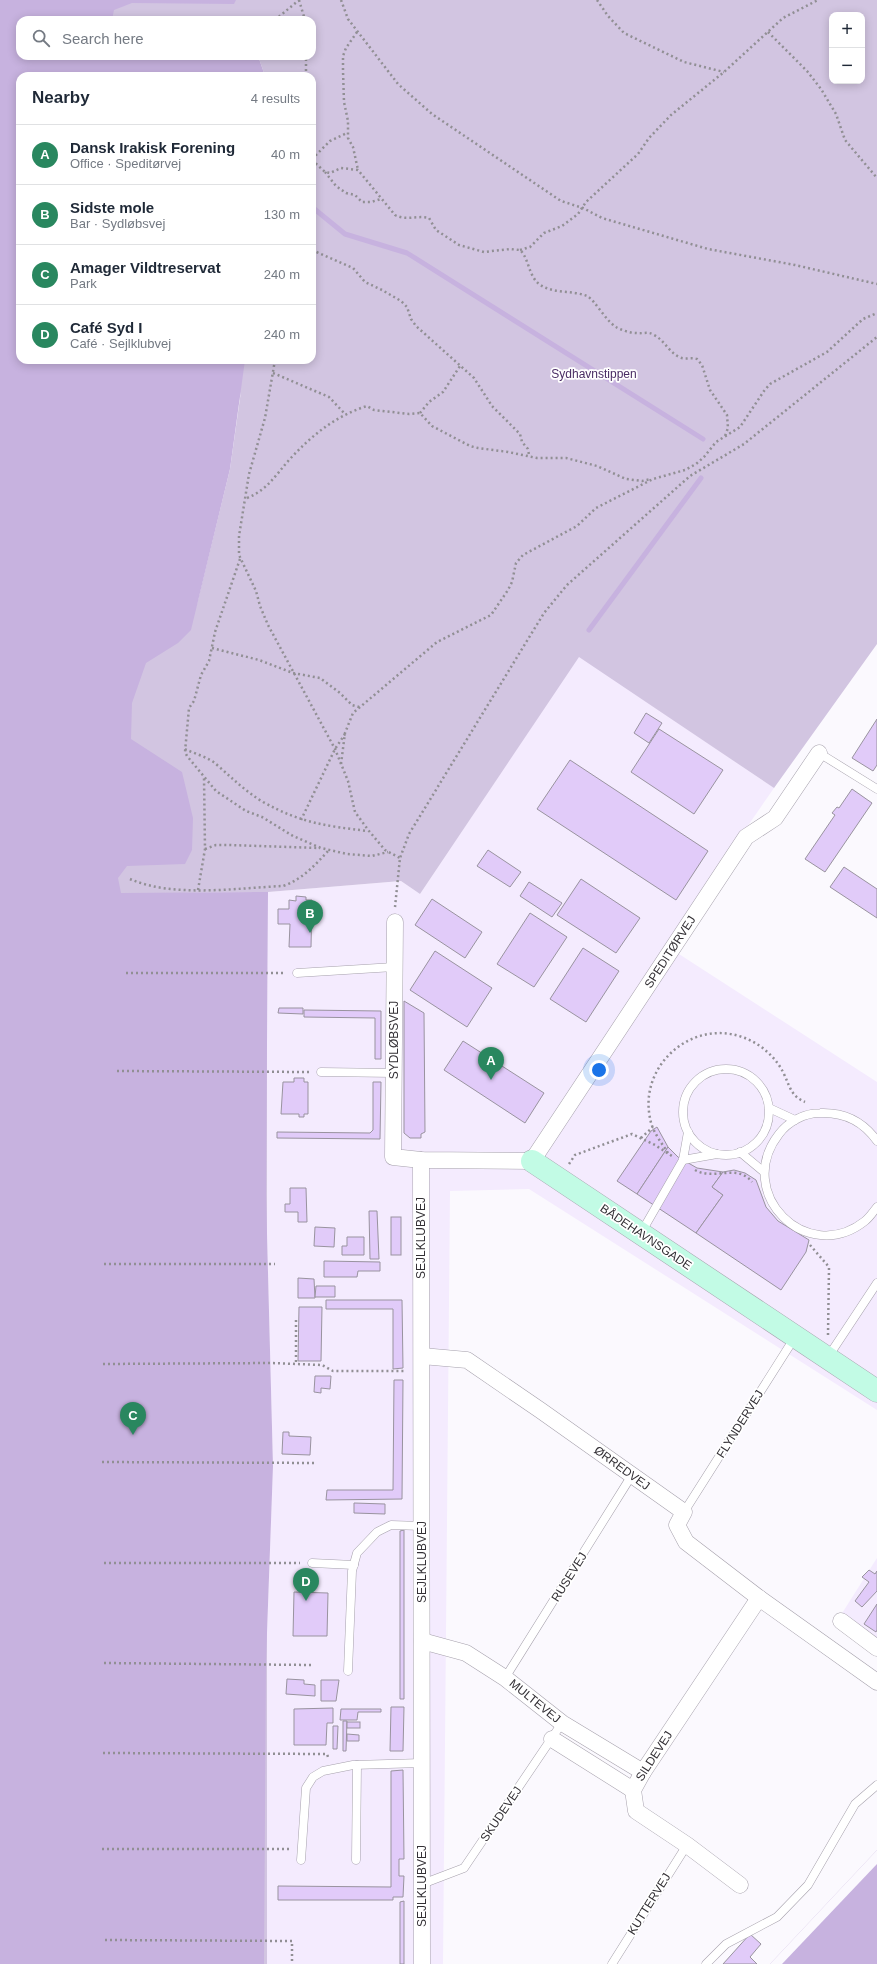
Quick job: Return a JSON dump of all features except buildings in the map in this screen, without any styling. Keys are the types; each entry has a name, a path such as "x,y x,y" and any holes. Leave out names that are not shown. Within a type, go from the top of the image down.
{"street":[{"name":"SPEDITØRVEJ","path":"532,1161 746,837 775,818 818,753"},
{"name":"SYDLØBSVEJ","path":"395,922 393,1157 421,1160"},
{"path":"421,1160 532,1161"},
{"name":"SEJLKLUBVEJ","path":"421,1160 422,1964"},
{"name":"BÅDEHAVNSGADE","path":"532,1161 877,1391"},
{"name":"ØRREDVEJ","path":"422,1364 466,1360 684,1512"},
{"path":"684,1512 677,1525 686,1542 758,1598 877,1682"},
{"name":"SILDEVEJ","path":"740,1885 687,1845 636,1811 633,1790 643,1772 758,1598"},
{"path":"841,1621 877,1648"},
{"name":"MULTEVEJ","path":"422,1641 466,1652 506,1678 562,1723 643,1772"},
{"path":"552,1740 633,1790"}],"lane":[{"path":"818,753 877,789"},
{"path":"297,973 394,967"},
{"path":"680,1160 717,1154 729,1155 740,1152 752,1146 762,1135 768,1122 769,1108 765,1094 757,1082 746,1073 732,1069 717,1070 704,1075 693,1085 685,1097 683,1112 688,1132 692,1139 703,1148 717,1154"},
{"path":"321,1072 394,1073"},
{"path":"769,1108 795,1120"},
{"path":"877,1141 870,1130 853,1118 834,1112 814,1113 795,1120 782,1130 772,1142 766,1156 764,1172 766,1192 776,1210 790,1224 808,1233 828,1235 848,1231 865,1221 877,1207"},
{"path":"641,1234 680,1160 688,1132"},
{"path":"740,1152 764,1172"},
{"path":"828,1358 877,1283"},
{"name":"FLYNDERVEJ","path":"684,1512 795,1336"},
{"name":"RUSEVEJ","path":"506,1678 632,1475"},
{"path":"348,1671 352,1571 357,1553 377,1532 391,1525 422,1526"},
{"path":"312,1563 354,1565"},
{"name":"SKUDEVEJ","path":"422,1884 464,1868 552,1740 562,1723"},
{"path":"301,1860 306,1788 313,1777 323,1771 357,1765 422,1763"},
{"path":"356,1860 357,1765"},
{"path":"706,1964 726,1944 777,1917 808,1885 855,1804 877,1785"},
{"name":"KUTTERVEJ","path":"612,1964 687,1845"}],"path":[{"path":"280,16 299,0 304,16"},
{"path":"341,0 348,20 398,84 432,114 561,201 583,208 602,218 708,249 794,265 877,284"},
{"path":"597,0 608,16 624,33 684,62 724,72"},
{"path":"357,32 346,48 343,56 344,102 348,121 347,133 349,141 353,147 358,170 395,215 400,218 417,216 429,218 436,230 459,245 484,252 510,249 520,250 530,247 544,233 562,226 578,214 586,202 638,154 649,138 671,115 724,72 783,18 818,0"},
{"path":"768,32 806,71 821,89 836,114 845,140 877,178"},
{"path":"306,60 306,72"},
{"path":"316,156 330,141 347,133"},
{"path":"316,164 336,186 346,193 355,195 362,202 382,199"},
{"path":"325,172 330,173 341,168 358,170"},
{"path":"520,250 525,256 527,265 531,272 542,286 588,296 607,320 617,328 637,333 645,332 655,335 677,356 686,359 693,358 700,361 710,390 727,415 728,428 724,436"},
{"path":"316,252 353,268 365,282 382,290 407,307 411,319 416,326 474,378 492,406 520,434 522,442 528,449 529,455"},
{"path":"420,413 432,426 470,446 529,455 537,458 556,457 572,460 598,466 626,479 642,481 685,470 696,464 704,457 716,442 740,427 770,384 827,352 863,319 877,312"},
{"path":"395,922 400,858 409,834 544,613 567,584 690,476 744,444 877,337"},
{"path":"274,364 265,418 249,474 247,498 239,536 240,559 256,591 260,606 268,625 335,749 348,782 355,812 369,831 388,852 400,858"},
{"path":"247,498 263,491 308,441 326,425 345,414 366,406 374,410 409,414 420,413 429,402 443,392 460,366"},
{"path":"273,373 329,397 345,414"},
{"path":"301,820 335,749 345,733 353,713 359,707 437,642 491,615 508,590 512,582 516,563 523,555 577,526 596,508 653,478"},
{"path":"240,559 215,632 209,661 201,675 194,700 189,708 185,749 186,756 216,791 240,808 262,817 292,836 321,848 347,854 372,856 388,852"},
{"path":"212,648 259,660 293,672 307,674 326,680 352,706 359,707"},
{"path":"341,764 345,733"},
{"path":"185,749 215,763 228,776 263,801 301,820 326,827 369,831"},
{"path":"198,890 205,849 204,777"},
{"path":"205,849 216,845 321,848"},
{"path":"130,879 146,886 198,890 283,886 295,881 307,873 329,850"},
{"path":"126,973 297,973"},
{"path":"669,1154 650,1119 649,1091 660,1065 671,1052 684,1042 698,1036 728,1034 755,1042 776,1060 796,1098 808,1104"},
{"path":"117,1071 321,1072"},
{"path":"641,1138 653,1127"},
{"path":"558,1179 576,1155 632,1134 655,1145 680,1160"},
{"path":"694,1169 699,1172 716,1174 735,1172 748,1177 756,1187"},
{"path":"804,1241 809,1244 829,1267 828,1358"},
{"path":"104,1264 275,1264"},
{"path":"296,1320 296,1364"},
{"path":"103,1364 296,1364 322,1365 333,1371 422,1364"},
{"path":"102,1462 317,1462"},
{"path":"104,1563 312,1563"},
{"path":"104,1663 312,1665"},
{"path":"103,1752 327,1754 333,1769"},
{"path":"102,1849 301,1849"},
{"path":"105,1940 292,1941 292,1964"}],"shaded area":[{"path":"0,0 236,0 234,4 132,3 114,10 113,16 16,16 16,60 259,60 263,72 16,72 16,364 244,364 230,469 191,630 178,643 146,663 132,703 131,739 182,772 193,818 192,850 185,864 127,866 118,878 121,893 268,892 266,1195 273,1466 266,1661 264,1964 0,1964"},
{"path":"579,656 774,788 665,945 877,1082 877,1410 529,1189 450,1191 443,1964 264,1964 266,1661 273,1466 266,1195 268,892 401,881 420,894"},
{"path":"877,1558 877,1656 834,1626"},
{"path":"877,1850 877,1964 770,1964"}],"green space":[{"name":"Sydhavnstippen","path":"0,0 877,0 877,644 774,788 579,657 420,894 401,881 268,892 181,893 267,906 267,1964 0,1964","holes":["241,391 230,469 196,608"]}],"pier":[{"path":"877,1850 877,1864 782,1964 770,1964"}],"waterway":[{"path":"316,210 345,234 407,253 703,439"},
{"path":"589,630 701,478"}],"place":[{"name":"Sidste mole","path":"310,933"},
{"name":"Dansk Irakisk Forening","path":"491,1080"},
{"name":"Amager Vildtreservat","path":"133,1435"},
{"name":"Café Syd I","path":"306,1601"}]}
